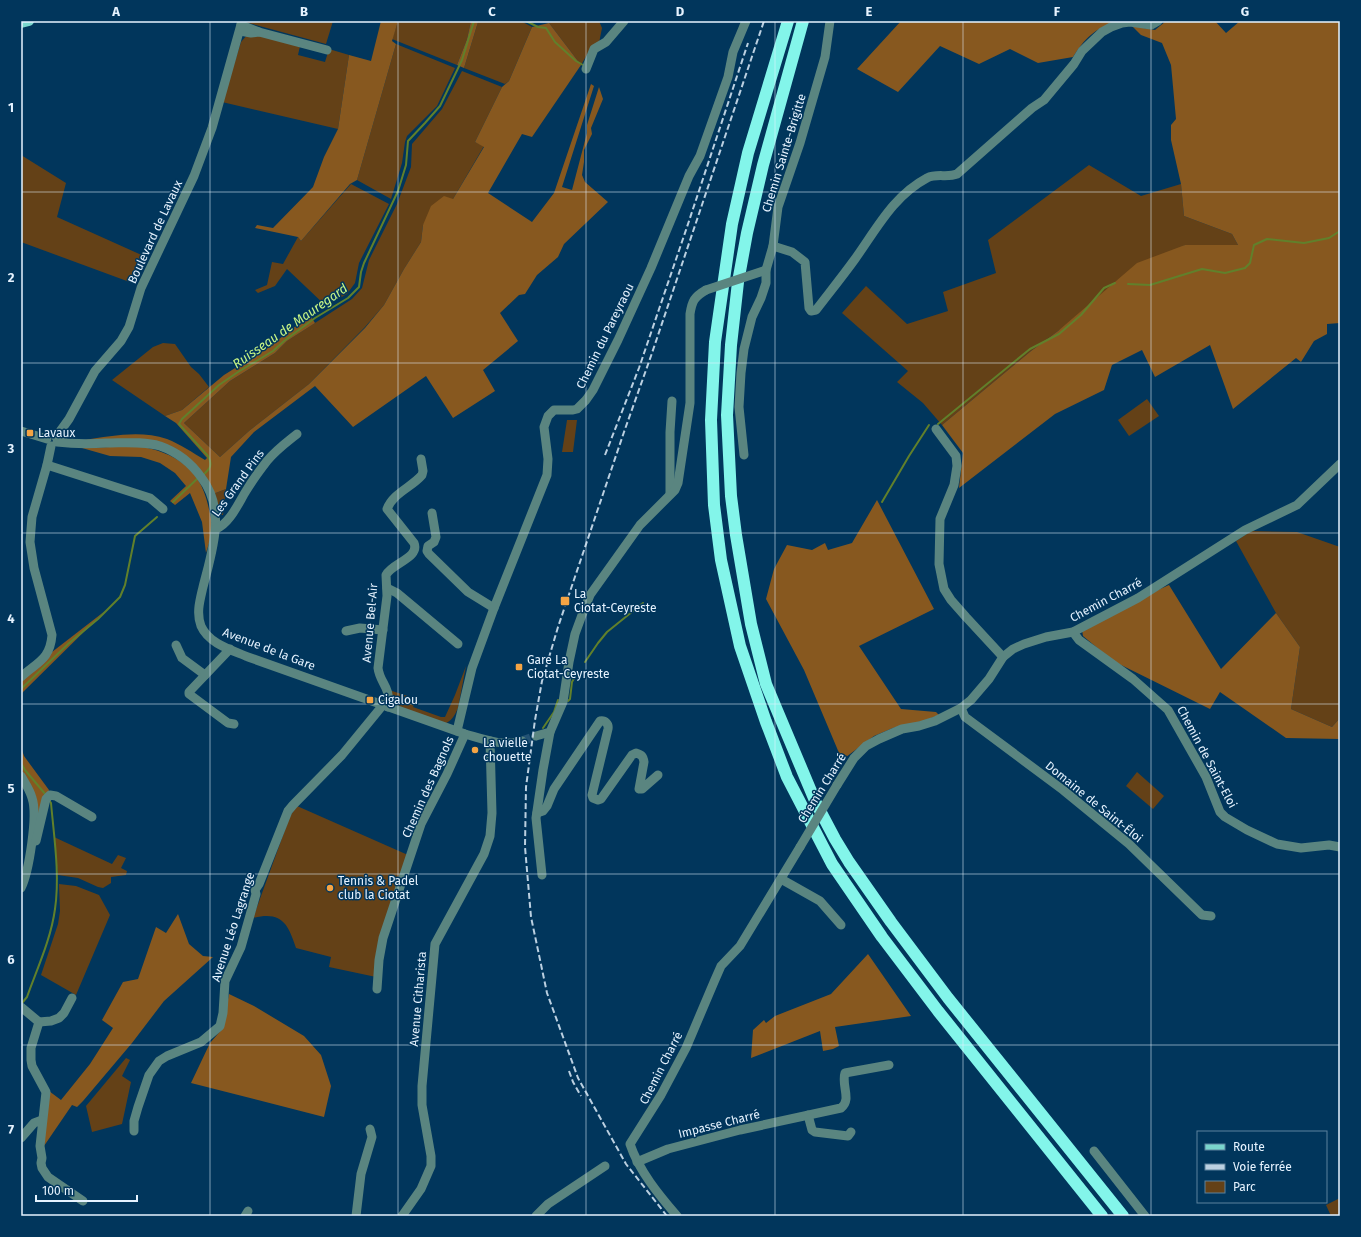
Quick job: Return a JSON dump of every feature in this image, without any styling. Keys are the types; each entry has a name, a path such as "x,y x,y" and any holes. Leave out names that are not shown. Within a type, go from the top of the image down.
{"highway":[{"path":"788,21 748,153 734,217 715,342 711,420 714,504 721,560 740,646 763,715 787,777 832,864 891,949 1102,1216"},
{"path":"803,21 763,165 747,233 738,282 727,415 731,496 736,535 751,624 766,684 816,803 835,839 850,862 891,922 948,998 1123,1216"}],"street":[{"path":"586,69 594,49 606,42 624,21"},
{"name":"Chemin du Pareyraou","path":"461,732 472,668 494,608 547,475 548,459 544,427 545,422 554,410 577,409 593,390 623,330 651,268 688,176 700,156 728,77 733,52 746,21"},
{"name":"Chemin Sainte-Brigitte","path":"744,456 739,407 744,349 752,317 766,283 766,270 772,246 778,208 800,144 825,57 830,21"},
{"path":"772,246 792,252 805,262 809,308 811,311 816,310 855,259 882,219 896,202 910,189 929,177 938,175 952,176 957,174 1032,108 1044,100 1074,64 1082,51 1102,32 1111,26 1122,23 1130,22 1151,25 1158,21"},
{"path":"241,26 327,50"},
{"name":"Boulevard de Lavaux","path":"21,677 48,653 51,646 52,635 34,568 30,542 32,516 48,465 53,441 69,419 95,371 121,341 129,327 141,288 194,176 207,142 226,82 241,26"},
{"path":"542,875 538,845 537,813 550,732 563,702 575,634 590,595 640,525 670,494 678,483 690,403 690,314 692,304 697,296 706,290 766,270"},
{"path":"670,494 670,432 672,401"},
{"path":"936,429 956,456 957,466 952,490 940,519 939,564 944,589 951,600 1003,657"},
{"name":"Avenue de la Gare","path":"21,431 53,441 78,444 135,443 160,446 171,451 196,469 205,482 214,503 216,529 214,546 198,610 202,627 212,640 230,649 385,706 461,732 490,740"},
{"name":"Les Grand Pins","path":"216,529 223,526 230,517 247,489 267,461 297,434"},
{"name":"Avenue Bel-Air","path":"385,706 389,697 388,690 378,668 387,588 386,576 394,566 410,557 415,548 414,543 388,511 388,507 401,492 422,475 423,471 421,460"},
{"name":"Chemin Charré","path":"637,1162 630,1144 661,1095 686,1048 708,994 722,966 740,946 854,758 866,746 902,729 920,726 935,721 961,708 971,700 989,679 1003,657 1024,644 1046,637 1073,632 1138,598 1246,530 1298,505 1340,464"},
{"path":"48,465 150,498 163,509"},
{"path":"432,513 436,536 434,542 428,546 429,554 468,592 494,608"},
{"path":"387,588 397,593 458,644"},
{"path":"346,631 360,628 383,630"},
{"name":"Chemin de Saint-Eloi","path":"1073,632 1079,640 1133,679 1168,710 1206,777 1220,812 1225,817 1247,830 1277,844 1301,848 1329,845 1340,847"},
{"path":"176,645 182,658 205,675"},
{"path":"230,649 190,690 190,694 228,723 234,724"},
{"name":"Avenue Léo Lagrange","path":"134,1131 134,1121 140,1100 149,1075 159,1061 167,1056 201,1042 220,1026 225,981 241,947 256,894 255,890 288,811 342,755 385,706"},
{"name":"Domaine de Saint-Éloi","path":"961,708 965,717 1063,790 1129,844 1202,915 1211,916"},
{"path":"537,813 543,811 547,806 554,789 602,720 607,724 608,729 592,795 593,798 598,800 601,798 632,755 636,753 644,758 639,789 642,789 658,776"},
{"name":"Chemin des Bagnols","path":"377,989 383,938 421,824 447,774 461,732"},
{"path":"536,736 550,732"},
{"path":"490,740 508,743 522,741"},
{"name":"Avenue Citharista","path":"402,1216 421,1189 431,1166 431,1156 422,1105 422,1086 435,944 480,861 488,843 492,813 490,740"},
{"path":"21,776 32,798 34,809 27,870 21,888"},
{"path":"30,846 36,840 47,798 50,795 56,796 92,817"},
{"path":"781,879 820,901 840,925"},
{"path":"22,1008 39,1022 51,1021 59,1018 64,1013 72,998"},
{"path":"39,1022 32,1048 31,1060 32,1066 46,1092 40,1146 42,1168 52,1181 83,1201"},
{"name":"Impasse Charré","path":"637,1162 676,1147 740,1130 841,1108 847,1101 843,1079 845,1073 889,1065"},
{"path":"808,1115 812,1130 815,1132 848,1136 851,1132"},
{"path":"21,1138 34,1123 42,1120"},
{"path":"356,1216 361,1174 372,1137 370,1128"},
{"path":"1094,1151 1145,1216"},
{"path":"637,1162 661,1198 677,1216"},
{"path":"536,1216 548,1204 605,1166"}],"green space":[{"path":"245,21 333,21 326,44"},
{"path":"398,21 471,21 467,39 457,65 392,39"},
{"path":"479,21 521,21 532,27 509,81 505,84 464,68"},
{"path":"553,21 599,21 602,28 599,43 591,48 581,65 549,23"},
{"path":"253,34 300,46 298,55 325,62 329,49 349,55 338,129 222,102 241,42 247,35"},
{"path":"396,44 455,68 437,106 407,136 402,163 391,199 357,180"},
{"path":"462,71 502,87 475,142 484,146 453,199 423,225 421,242 384,305 365,327 309,384 249,431 220,457 184,423 230,381 275,353 287,341 352,299 362,288 369,260 397,204 411,167 412,144 442,109"},
{"path":"21,155 66,183 57,217 146,257 135,284 21,242"},
{"path":"1089,165 1141,196 1181,184 1184,216 1232,234 1238,245 1185,245 1031,351 942,425 923,403 897,382 908,371 842,313 866,286 907,324 948,311 943,292 996,273 988,240"},
{"path":"351,184 389,204 359,263 355,283 347,294 326,306 287,269 275,286 258,293 255,290 267,285 272,262 283,264 298,237 301,241"},
{"path":"163,343 175,344 191,367 199,374 209,387 182,410 165,416 112,380 153,347"},
{"path":"1147,399 1159,416 1129,436 1118,420"},
{"path":"567,420 577,420 573,452 562,452"},
{"path":"226,489 223,515 219,515 213,494"},
{"path":"1251,531 1297,532 1340,547 1340,718 1332,727 1291,709 1300,647 1276,613 1236,541"},
{"path":"466,666 458,708 453,718 447,723 444,724 398,708 393,703 389,690 417,699 413,707 445,717"},
{"path":"1137,772 1164,796 1153,809 1126,786"},
{"name":"Tennis & Padel club la Ciotat","path":"297,806 408,855 376,977 329,967 331,957 296,948 287,926 282,921 271,916 253,918 290,816"},
{"path":"54,837 112,864 118,855 126,858 121,868 127,871 126,875 111,877 111,883 103,888 78,878 58,875"},
{"path":"59,884 76,886 99,895 110,915 76,995 41,975 58,924 60,911"},
{"path":"126,1058 130,1060 122,1076 131,1082 122,1124 92,1132 86,1106"},
{"path":"1340,1198 1340,1216 1331,1216 1326,1205"}],"shaded area":[{"path":"381,21 398,21 392,41 396,44 357,180 350,184 301,241 298,237 255,228 257,225 273,228 313,187 324,157 338,129 349,55 371,61"},
{"path":"471,21 479,21 464,68 457,65 467,39"},
{"path":"901,21 1117,21 1096,31 1086,39 1073,57 1038,63 1010,49 979,64 940,46 898,92 857,69"},
{"path":"1166,21 1215,21 1226,33 1240,21 1340,21 1340,323 1327,324 1327,334 1314,341 1301,362 1296,358 1233,409 1210,345 1155,377 1142,350 1112,365 1104,390 1055,414 959,488 963,453 942,425 1031,351 1058,331 1137,263 1185,245 1238,245 1232,234 1184,216 1181,184 1171,140 1171,125 1176,119 1171,65 1162,43 1141,35 1132,26 1155,30"},
{"path":"549,23 581,65 532,137 522,134 488,193 532,222 554,193 591,84 594,86 562,187 572,190 587,133 587,125 599,87 603,99 591,128 592,134 584,150 582,175 585,182 608,202 564,244 558,257 537,275 525,294 519,295 500,313 518,341 483,370 495,391 453,418 426,376 353,427 315,386 254,432 231,457 226,489 213,494 167,447 84,440 136,434 157,436 177,443 205,460 207,458 176,423 165,416 182,410 224,375 269,347 310,315 315,323 287,341 275,353 230,381 184,423 220,457 249,431 309,384 365,328 384,305 421,242 423,225 431,206 444,196 453,199 484,147 475,142 502,87 509,81 532,27"},
{"path":"139,446 164,453 175,458 184,464 199,481 209,508 212,524 211,536 206,553 202,522 190,493 175,505 170,501 186,486 175,473 160,463 141,457 110,456 82,448"},
{"path":"877,500 934,609 859,646 901,709 936,712 939,715 923,721 893,728 874,736 842,760 804,670 766,599 774,569 787,545 812,550 825,543 828,550 852,543"},
{"path":"1169,585 1221,669 1276,613 1300,647 1291,709 1332,727 1340,718 1340,739 1286,738 1220,692 1210,709 1113,661 1083,636 1082,630"},
{"path":"105,611 21,694 22,681 52,652"},
{"path":"21,747 24,756 49,790 45,804 38,815 33,793 21,768"},
{"path":"178,914 189,944 203,956 213,957 164,1001 132,1043 83,1101 77,1107 72,1105 44,1146 49,1091 61,1100 90,1064 113,1028 102,1020 123,982 138,979 156,927 166,933"},
{"path":"868,954 911,1016 835,1027 839,1046 833,1049 823,1051 820,1031 751,1058 753,1030 764,1020 766,1023 775,1016 831,994"},
{"path":"229,994 254,1006 304,1036 321,1055 331,1086 324,1117 191,1083 210,1043 223,1028"}],"waterway":[{"name":"Ruisseau de Mauregard","path":"203,475 210,467 210,459 179,424 182,419 219,385 273,351 315,318 348,298 359,287 364,263 398,191 406,165 408,141 440,106 462,60 474,21"},
{"path":"526,21 538,27 546,28 555,42 576,61 583,65"},
{"path":"1128,284 1150,285 1202,269 1225,273 1245,268 1250,263 1254,245 1267,239 1304,243 1329,238 1340,231"},
{"path":"938,424 1030,349 1059,334 1081,315 1104,288 1115,283"},
{"path":"882,502 929,425"},
{"name":"Ruisseau de Mauregard","path":"173,502 199,477"},
{"name":"Ruisseau de Mauregard","path":"21,689 120,597 125,585 135,536 157,517"},
{"path":"585,662 607,632 643,603"},
{"path":"568,701 570,699 572,682 578,671"},
{"path":"543,728 554,712 558,700"},
{"name":"Ruisseau de Mauregard","path":"21,763 46,795"},
{"name":"Ruisseau de Mauregard","path":"22,1003 27,997 43,954 55,909 57,883 56,856 51,803 49,800"}],"tunnel":[{"path":"522,741 536,736"}],"railway":[{"path":"667,1216 626,1164 578,1078 547,993 531,917 525,847 526,787 542,681 558,627 764,21"},
{"path":"605,455 639,368 748,43"},
{"path":"569,1071 581,1096"}],"place":[{"name":"Lavaux","path":"30,433"},
{"name":"La Ciotat-Ceyreste","path":"565,601"},
{"name":"Gare La Ciotat-Ceyreste","path":"519,667"},
{"name":"Cigalou","path":"370,700"},
{"name":"La vielle chouette","path":"475,750"},
{"name":"Tennis & Padel club la Ciotat","path":"330,888"}]}
